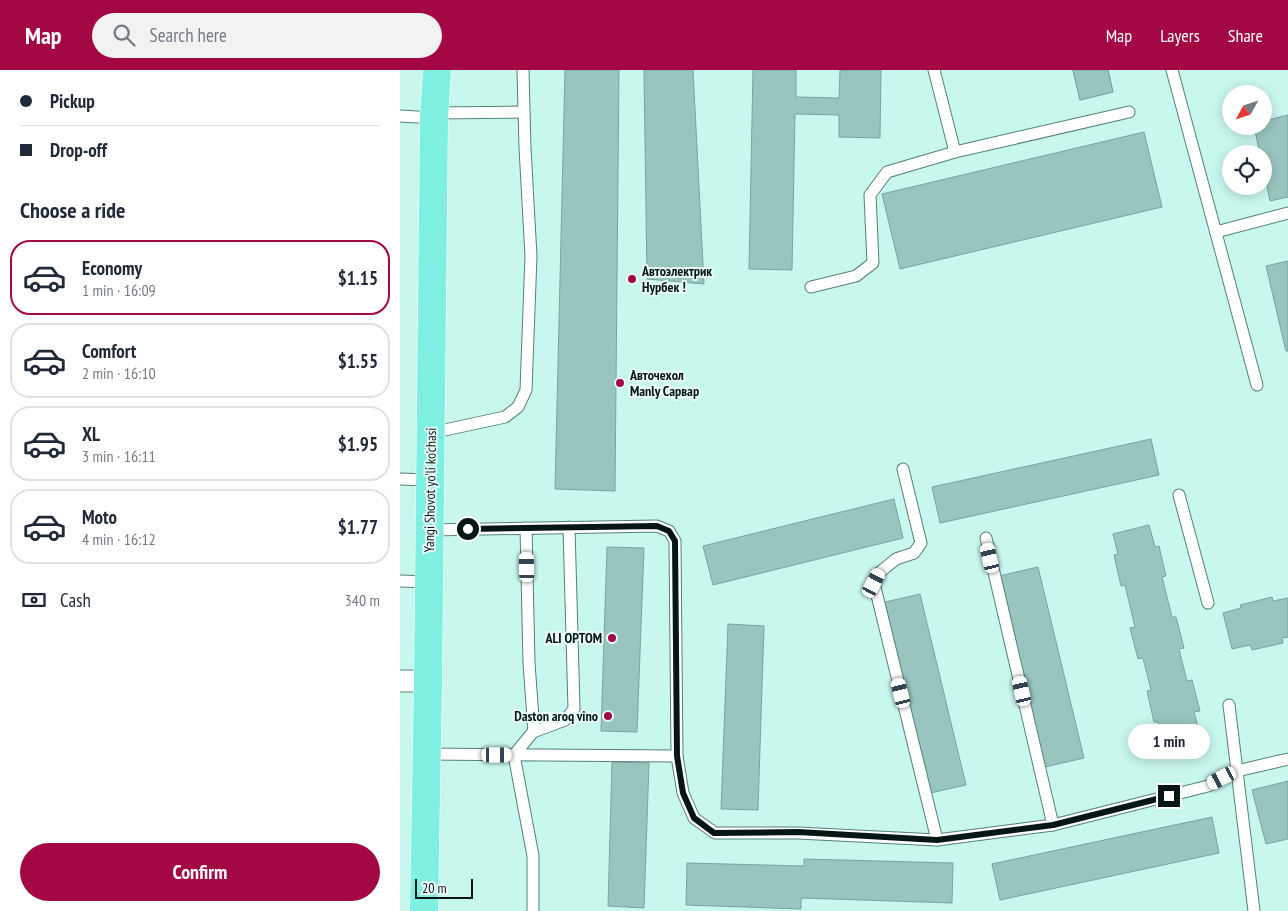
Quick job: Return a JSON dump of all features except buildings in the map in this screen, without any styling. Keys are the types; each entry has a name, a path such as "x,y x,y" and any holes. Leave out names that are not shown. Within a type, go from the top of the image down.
{"main road":[{"name":"Yangi Shovot yo'li ko'chasi","path":"424,911 434,116 437,70"}],"street":[{"path":"400,681 428,681"}],"lane":[{"path":"430,434 505,417 518,407 526,390 531,256 523,70"},
{"path":"934,70 955,152"},
{"path":"1172,70 1257,385"},
{"path":"400,116 524,112"},
{"path":"811,287 856,276 873,263 870,195 887,172 955,152 1129,112"},
{"path":"1216,232 1288,213"},
{"path":"903,470 921,543 914,553 896,560 880,572 874,583 937,840"},
{"path":"400,479 430,480"},
{"path":"1178,495 1208,603"},
{"path":"430,530 657,526 669,531 675,541 677,756 683,793 694,818 714,833 798,832 937,840 1053,825 1208,786 1237,771 1288,760"},
{"path":"514,755 534,732 565,720 574,709 569,527"},
{"path":"526,528 534,732"},
{"path":"986,538 1053,825"},
{"path":"400,581 429,582"},
{"path":"1229,705 1254,911"},
{"path":"427,754 677,756"},
{"path":"514,755 533,856 533,911"}],"place":[{"name":"Автоэлектрик Нурбек !","path":"632,279"},
{"name":"Авточехол Manly Сарвар","path":"620,383"},
{"name":"ALI OPTOM","path":"612,638"},
{"name":"Daston aroq vino","path":"608,716"}],"route":[{"path":"468,529 657,526 669,531 675,541 677,756 683,793 694,818 714,833 798,832 937,840 1053,825 1169,796"}]}
